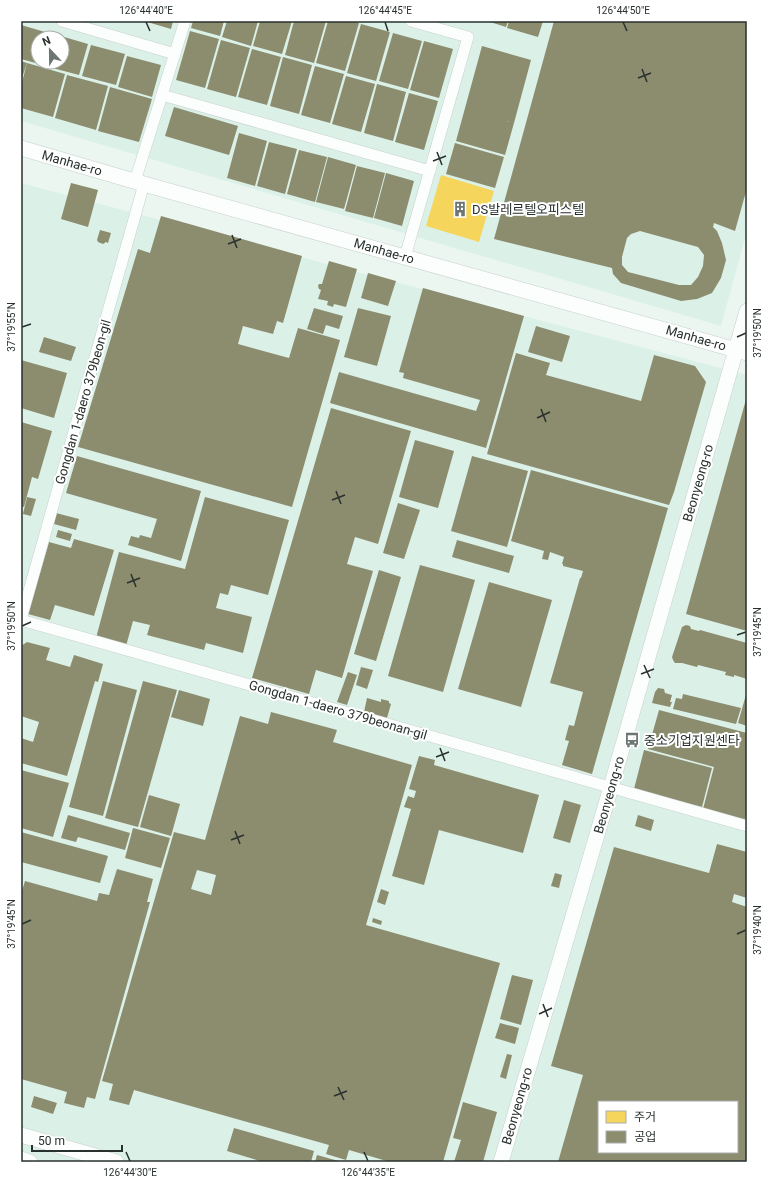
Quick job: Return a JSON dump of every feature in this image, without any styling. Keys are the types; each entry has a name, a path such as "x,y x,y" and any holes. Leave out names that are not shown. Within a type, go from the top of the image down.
{"street":[{"path":"62,21 174,54"},
{"name":"Gongdan 1-daero 379beon-gil","path":"21,620 140,183 162,95 185,21"},
{"path":"405,257 468,37 410,21"},
{"path":"162,95 430,171"},
{"name":"Manhae-ro","path":"21,148 140,183 742,351"},
{"name":"Beonyeong-ro","path":"501,1162 742,351 747,311"},
{"name":"Gongdan 1-daero 379beonan-gil","path":"21,620 747,826"},
{"path":"21,1135 116,1162"},
{"path":"21,1159 30,1162"}],"shaded area":[{"path":"21,21 747,21 747,231 721,326 21,121"},
{"path":"21,183 747,375 747,1162 21,1162"}],"building: 주거":[{"name":"DS발레르텔오피스텔","path":"441,175 494,191 479,242 426,226"}],"building: 공업":[{"path":"144,21 173,21 171,29"},
{"path":"193,21 224,21 220,36 191,28"},
{"path":"227,21 258,21 251,46 222,37"},
{"path":"260,21 292,21 282,54 253,46"},
{"path":"294,21 326,21 314,63 285,55"},
{"path":"328,21 353,21 359,23 345,71 316,63"},
{"path":"487,21 508,21 506,27"},
{"path":"509,21 543,21 538,37 507,28"},
{"path":"554,21 747,21 747,188 735,231 714,223 713,227 717,231 722,243 726,260 721,278 712,293 697,299 681,301 621,283 613,274 612,268 494,239","holes":["640,231 698,247 704,255 703,266 698,277 691,285 679,285 628,272 622,265 622,257 627,238 631,234"]},
{"path":"361,24 390,32 376,81 347,73"},
{"path":"21,25 38,30 30,30 30,61 21,59"},
{"path":"190,31 219,39 205,88 176,80"},
{"path":"393,33 422,41 408,89 379,81"},
{"path":"70,39 88,44 79,75 60,70 70,70"},
{"path":"221,40 250,48 236,97 207,89"},
{"path":"424,41 453,49 439,98 410,90"},
{"path":"91,45 125,54 116,85 82,76"},
{"path":"482,46 531,60 505,155 456,141"},
{"path":"252,49 281,57 267,105 238,97"},
{"path":"127,56 161,65 152,97 118,87"},
{"path":"283,57 312,65 299,114 270,106"},
{"path":"21,61 27,63 21,81"},
{"path":"27,63 30,64 30,70 51,70 65,74 53,117 21,108 21,86"},
{"path":"315,66 344,74 330,123 301,115"},
{"path":"67,75 108,86 96,130 55,118"},
{"path":"346,76 375,84 361,132 332,124"},
{"path":"377,84 406,92 393,141 364,133"},
{"path":"110,87 152,99 139,142 98,131"},
{"path":"409,93 438,101 424,150 395,142"},
{"path":"174,107 238,126 229,155 165,136"},
{"path":"239,133 267,141 255,186 227,178"},
{"path":"269,142 297,149 285,194 257,186"},
{"path":"455,143 504,157 495,188 446,174"},
{"path":"299,150 327,157 315,202 287,194"},
{"path":"328,157 356,165 344,209 316,202"},
{"path":"357,166 385,173 373,218 345,211"},
{"path":"386,173 414,181 402,226 374,218"},
{"path":"71,183 98,190 88,227 61,219"},
{"path":"161,216 302,256 283,323 277,321 273,334 243,326 238,344 289,358 298,328 340,340 292,507 78,447 138,249 150,253"},
{"path":"100,230 111,233 108,243 106,242 103,244 98,242 97,240"},
{"path":"329,261 357,269 346,307 334,304 333,307 327,305 328,301 318,299 321,290 318,286 319,284 322,284"},
{"path":"368,273 396,281 388,306 361,298"},
{"path":"423,288 524,316 486,448 330,403 339,372 476,411 480,400 403,378 404,373 399,372"},
{"path":"314,308 343,316 339,329 326,325 323,334 307,329"},
{"path":"358,308 391,316 377,366 344,357"},
{"path":"536,326 570,336 562,362 528,352"},
{"path":"44,337 76,347 71,361 39,352"},
{"path":"516,353 550,363 546,375 641,401 654,355 695,366 706,382 669,505 487,454"},
{"path":"21,360 67,373 54,418 21,408"},
{"path":"747,396 747,631 686,614"},
{"path":"331,408 411,431 378,544 355,537 347,564 373,571 342,678 316,670 309,694 252,678"},
{"path":"21,422 52,431 38,479 32,477 24,507 21,506"},
{"path":"415,440 454,451 438,508 399,497"},
{"path":"77,456 201,491 181,561 128,545 131,536 139,538 140,535 151,538 157,519 66,493"},
{"path":"472,456 528,471 507,547 451,531"},
{"path":"531,470 668,508 592,774 562,765 569,741 565,740 569,725 574,726 583,692 550,683 583,571 563,566 562,564 564,557 550,552 548,560 542,559 544,551 511,541"},
{"path":"27,497 36,499 31,516 23,514"},
{"path":"205,497 289,520 268,595 231,585 228,595 220,593 216,608 252,617 243,653 206,643 204,650 147,635 150,625 133,621 126,646 96,638 119,552 185,569"},
{"path":"398,503 420,510 404,559 383,553"},
{"path":"56,513 79,519 76,530 54,524"},
{"path":"58,530 72,534 70,541 56,537"},
{"path":"74,539 114,550 94,616 55,605 50,620 28,614 49,542 71,548"},
{"path":"457,540 514,556 509,573 452,557"},
{"path":"420,565 475,580 443,692 388,676"},
{"path":"379,570 401,577 376,661 354,654"},
{"path":"489,582 552,600 521,707 458,689"},
{"path":"686,625 690,626 691,629 700,630 747,643 747,679 734,675 734,677 725,675 726,672 698,665 697,667 682,663 675,663 672,657 682,627"},
{"path":"27,642 50,648 46,660 70,667 74,655 103,664 98,682 95,681 67,776 21,763 21,738 33,742 39,722 21,716 21,646"},
{"path":"361,667 373,670 367,689 356,685"},
{"path":"348,672 357,675 347,705 337,702"},
{"path":"103,681 137,690 103,816 69,807"},
{"path":"143,681 177,690 138,827 105,818"},
{"path":"658,688 664,689 665,693 672,695 670,707 652,703 655,692"},
{"path":"179,690 210,699 203,726 171,717"},
{"path":"747,691 747,726 738,723"},
{"path":"683,694 741,708 736,724 673,709 676,698 682,699"},
{"path":"367,698 381,702 381,699 389,701 391,704 387,718 364,712"},
{"path":"659,710 747,733 747,811 745,820 703,809 714,767 648,749"},
{"path":"271,712 337,730 333,742 412,765 366,925 500,963 443,1162 390,1162 349,1150 346,1160 326,1154 329,1145 134,1090 129,1105 109,1100 113,1084 102,1081 174,832 205,840 240,716 268,724","holes":["197,870 216,875 211,895 191,889"]},
{"path":"644,750 712,768 702,807 634,789"},
{"path":"419,756 435,760 434,765 539,795 523,853 439,830 424,885 392,876 411,809 404,807 408,796 414,798 416,791 409,789"},
{"path":"21,770 69,783 53,837 21,828"},
{"path":"149,795 180,804 171,836 140,827"},
{"path":"564,800 581,805 570,843 553,838"},
{"path":"68,815 130,833 125,850 78,837 76,842 61,838"},
{"path":"638,815 654,820 651,831 635,826"},
{"path":"133,828 170,838 161,868 125,858"},
{"path":"21,832 108,856 100,883 21,862"},
{"path":"717,844 747,852 747,898 734,894 732,902 747,907 747,1162 558,1162 583,1075 551,1066 614,847 709,873"},
{"path":"117,869 153,879 147,902 150,902 95,1099 87,1097 84,1108 64,1103 67,1092 21,1079 21,894 25,881 97,901 99,893 109,895"},
{"path":"555,873 562,875 559,888 551,886"},
{"path":"381,889 389,892 385,905 377,902"},
{"path":"373,918 382,921 381,925 372,922"},
{"path":"512,975 533,980 521,1025 500,1019"},
{"path":"500,1023 519,1028 515,1044 495,1038"},
{"path":"507,1054 512,1055 506,1079 500,1077"},
{"path":"34,1096 57,1103 53,1114 31,1107"},
{"path":"463,1102 497,1112 483,1162 454,1162 461,1140 453,1138"},
{"path":"234,1128 314,1151 311,1162 263,1162 227,1151"},
{"path":"317,1155 342,1162 315,1162"}],"place":[{"name":"DS발레르텔오피스텔","path":"460,209"},
{"name":"중소기업지원센타","path":"632,740"}]}
